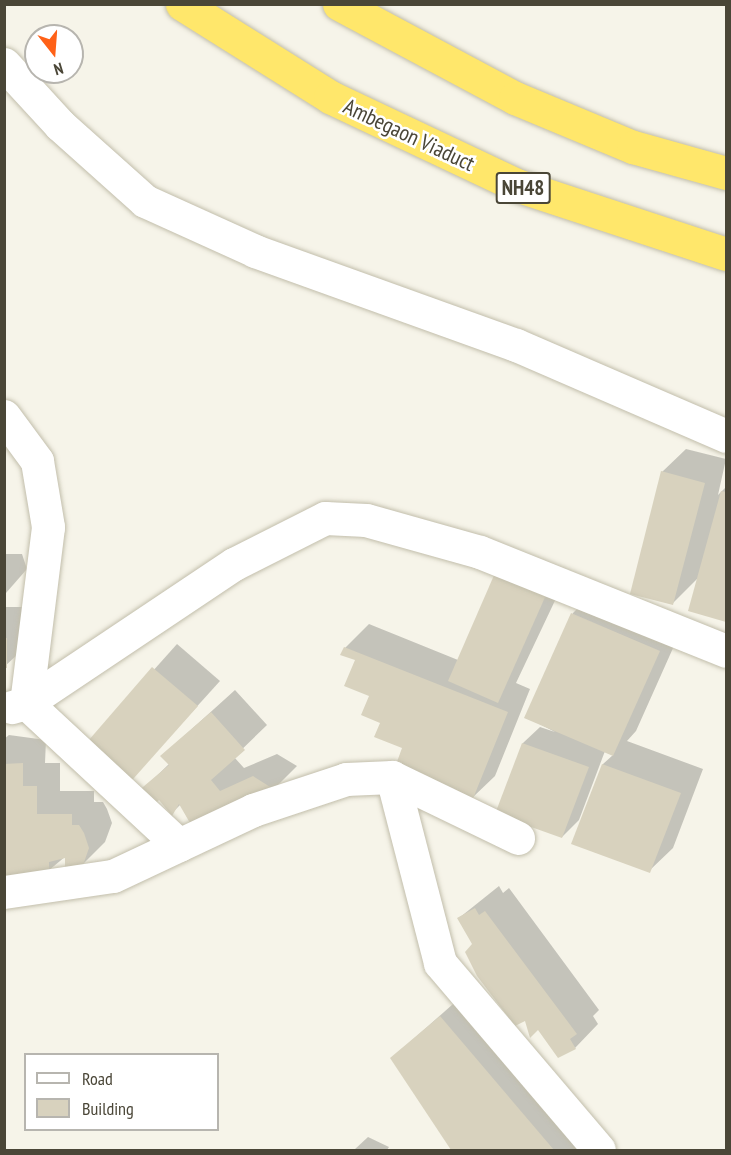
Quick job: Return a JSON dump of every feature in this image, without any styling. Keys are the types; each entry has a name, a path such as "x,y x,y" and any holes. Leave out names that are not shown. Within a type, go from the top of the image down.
{"highway":[{"name":"Ambegaon Viaduct","path":"182,4 330,97 516,185 726,254"},
{"path":"343,7 515,98 633,147 726,173"}],"street":[{"path":"4,64 60,125 145,201 255,251 516,345 726,436"},
{"path":"4,416 37,461 48,527 16,692"},
{"path":"16,692 234,564 325,518 366,520 480,552 726,651"},
{"path":"16,692 179,845"},
{"path":"392,777 440,963 599,1150"},
{"path":"4,892 113,876 253,810 346,779 392,777 518,838"}],"building":[{"path":"661,471 705,483 673,605 630,594"},
{"path":"721,491 726,492 726,622 688,611"},
{"path":"495,573 546,595 498,703 448,681"},
{"path":"571,613 660,651 613,756 524,718"},
{"path":"4,638 7,638 7,668 4,668"},
{"path":"344,647 508,712 472,801 394,770 402,748 374,737 380,723 361,715 369,696 344,686 355,660 340,655"},
{"path":"152,667 198,706 126,787 82,748"},
{"path":"211,712 245,750 211,780 220,791 253,776 275,790 190,823 179,804 172,816 159,800 151,808 137,792 169,765 160,756"},
{"path":"522,743 589,767 562,838 495,814"},
{"path":"23,763 23,786 37,786 37,814 72,814 72,825 79,825 84,833 89,848 82,868 65,867 65,858 49,862 49,873 4,877 4,764"},
{"path":"602,764 681,793 650,873 571,844"},
{"path":"475,908 479,915 485,911 577,1034 570,1039 576,1049 558,1058 538,1030 530,1038 525,1021 515,1026 477,976 465,952 472,944 457,918"},
{"path":"440,1016 554,1150 451,1150 390,1058"}]}
